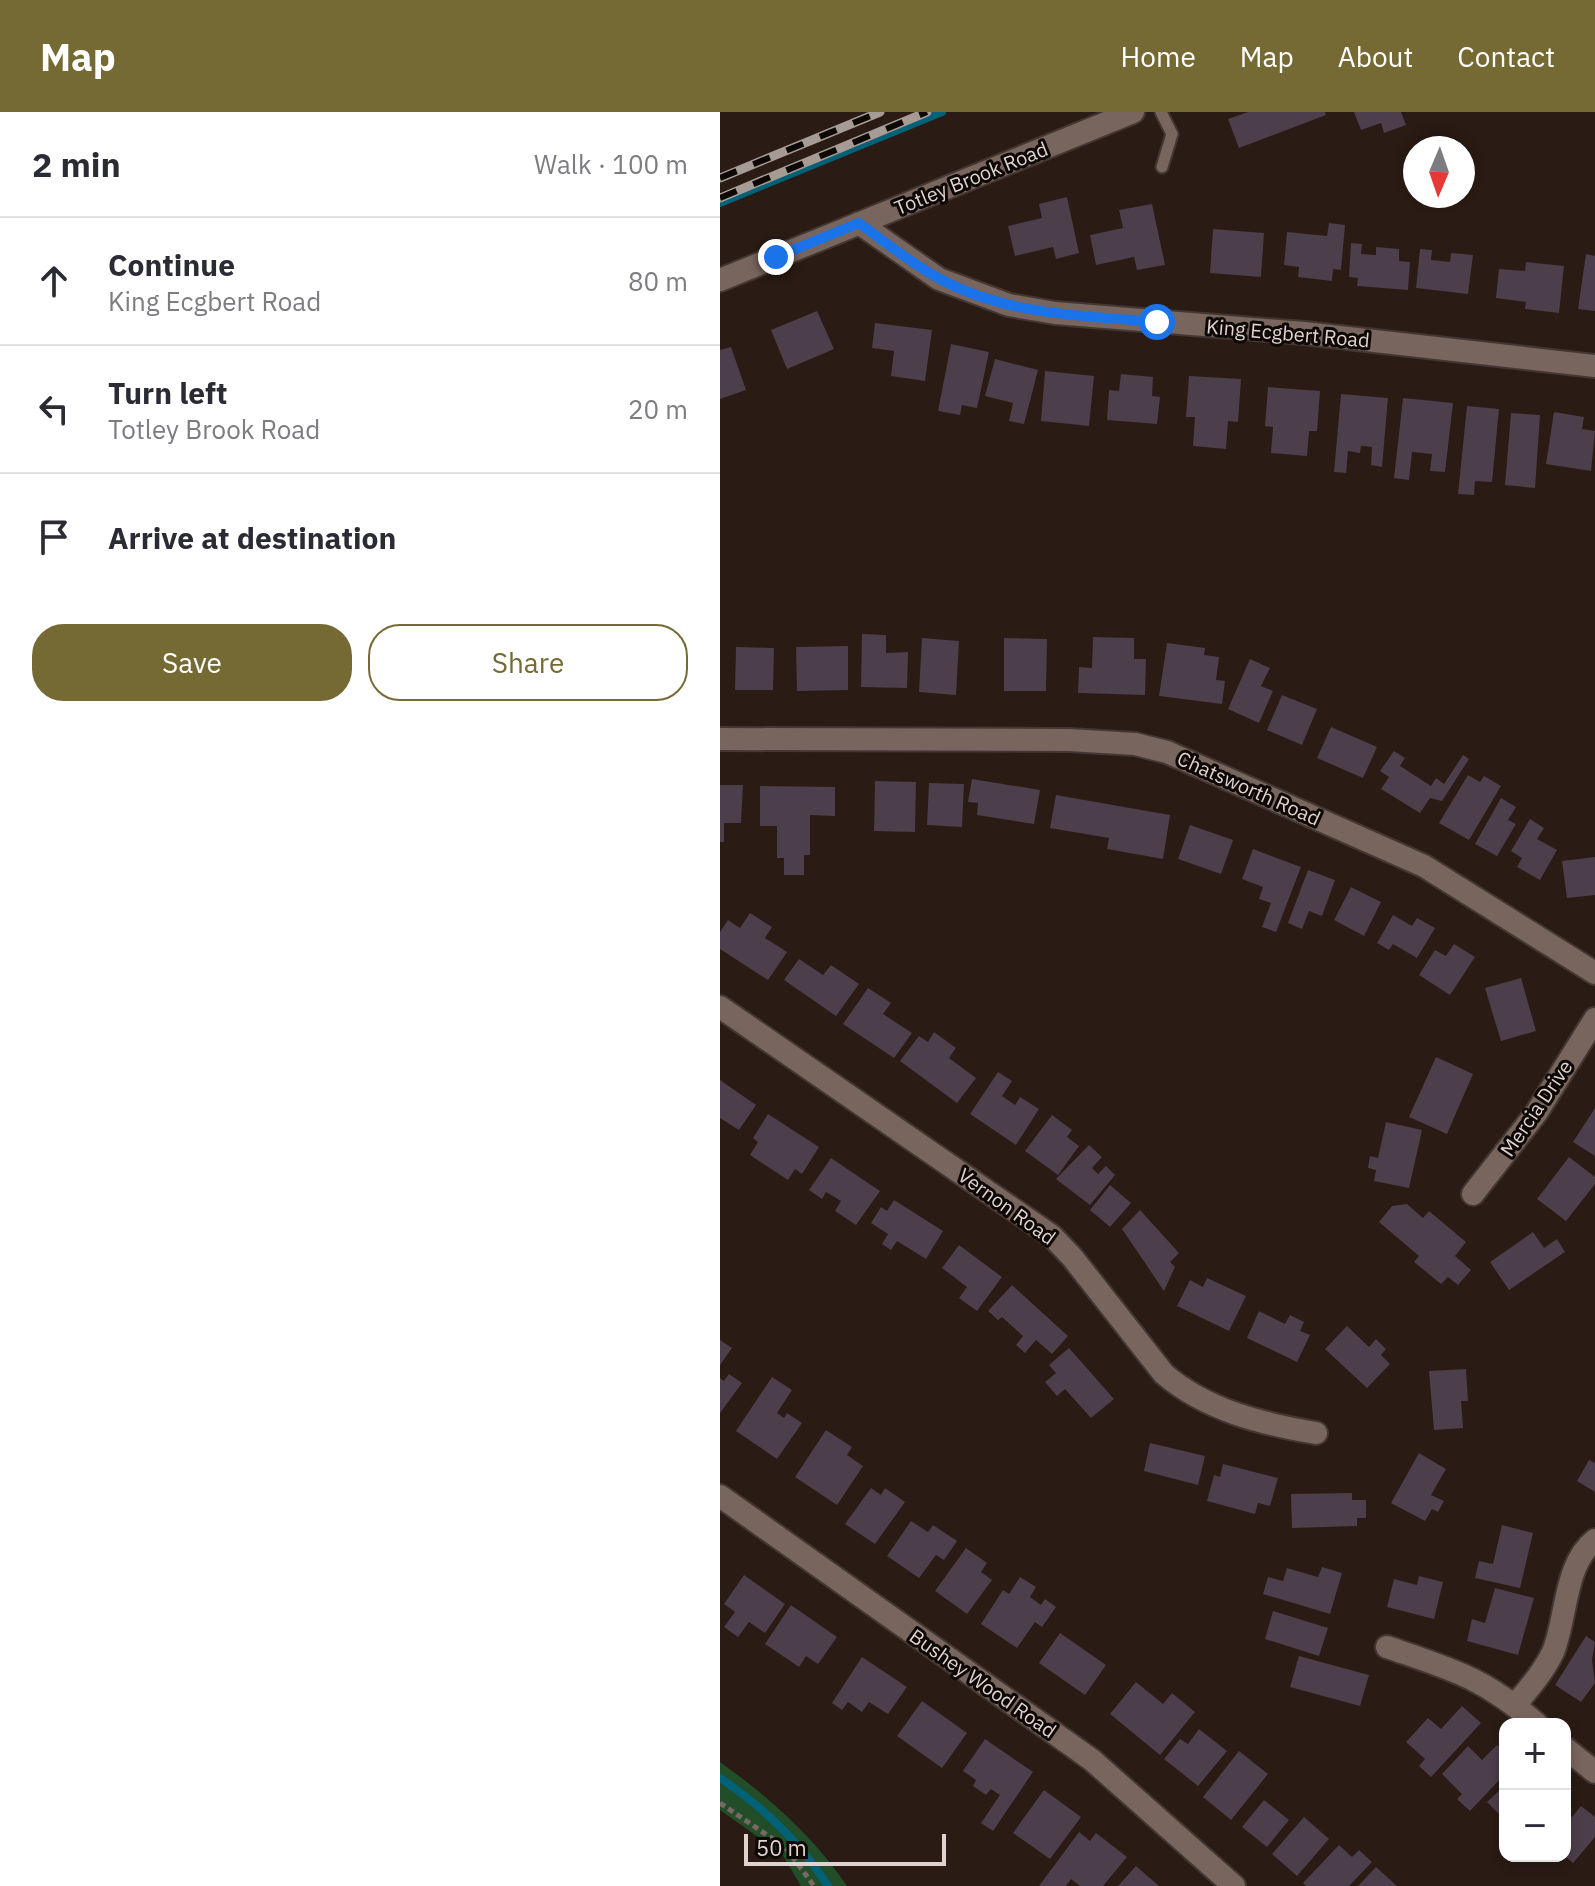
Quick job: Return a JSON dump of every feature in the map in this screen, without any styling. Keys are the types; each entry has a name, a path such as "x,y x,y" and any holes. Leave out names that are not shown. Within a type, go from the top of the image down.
{"street":[{"name":"Totley Brook Road","path":"720,280 1133,112"},
{"name":"King Ecgbert Road","path":"859,223 939,279 968,292 1040,311 1304,333 1595,366"},
{"name":"Chatsworth Road","path":"720,739 1069,740 1135,744 1167,752 1424,866 1595,973"},
{"name":"Vernon Road","path":"720,1007 1052,1236 1175,1384 1240,1415 1316,1433"},
{"name":"Mercia Drive","path":"1473,1194 1537,1112 1595,1019"},
{"name":"Bushey Wood Road","path":"720,1496 1092,1760 1234,1886"},
{"path":"1516,1704 1552,1654 1573,1577 1581,1557 1595,1540"},
{"path":"1387,1647 1464,1673 1516,1704 1531,1718"},
{"path":"1571,1753 1595,1772"}],"lane":[{"path":"1161,112 1172,134 1162,167"}],"path":[{"path":"720,1803 786,1848 814,1886"}],"green space":[{"path":"720,1762 789,1818 820,1850 847,1886 801,1886 782,1854 720,1810"}],"building":[{"path":"1248,112 1325,112 1326,115 1239,148 1228,119"},
{"path":"1354,112 1401,112 1406,125 1384,133 1381,123 1361,130"},
{"path":"1067,197 1079,253 1056,259 1053,247 1015,256 1008,226 1042,218 1039,204"},
{"path":"1152,204 1165,265 1137,270 1134,257 1096,265 1090,235 1123,228 1119,210"},
{"path":"1329,223 1345,225 1341,270 1333,269 1332,281 1298,277 1299,267 1284,265 1287,232 1327,236"},
{"path":"1213,229 1264,233 1261,277 1210,273"},
{"path":"1351,243 1362,244 1361,254 1376,255 1376,247 1399,249 1399,261 1410,262 1408,290 1357,286 1358,278 1349,277"},
{"path":"1420,249 1432,250 1431,260 1450,262 1451,253 1473,255 1468,294 1416,288"},
{"path":"1586,254 1595,256 1595,311 1578,309"},
{"path":"1526,262 1564,266 1559,313 1525,309 1526,302 1496,298 1499,269 1525,271"},
{"path":"817,311 834,349 787,369 771,330"},
{"path":"875,323 932,330 925,381 891,376 894,351 872,348"},
{"path":"951,344 989,352 977,408 962,405 960,415 938,411"},
{"path":"731,347 746,390 720,399 720,350"},
{"path":"995,359 1038,370 1024,424 1009,421 1013,403 985,396"},
{"path":"1045,371 1094,376 1089,426 1041,421"},
{"path":"1121,374 1153,377 1152,396 1160,397 1157,424 1107,420 1109,390 1119,391"},
{"path":"1189,376 1241,379 1238,422 1228,421 1226,449 1193,446 1195,417 1186,417"},
{"path":"1268,387 1320,391 1317,431 1309,431 1307,456 1271,453 1273,427 1265,426"},
{"path":"1341,394 1388,398 1382,467 1371,465 1372,447 1361,446 1360,453 1348,451 1346,473 1334,472"},
{"path":"1403,398 1453,403 1445,472 1430,471 1432,454 1412,452 1409,480 1394,478"},
{"path":"1467,406 1499,409 1492,482 1475,481 1474,495 1458,494"},
{"path":"1554,412 1584,417 1582,429 1595,431 1591,471 1546,464"},
{"path":"1511,413 1540,415 1535,488 1505,485"},
{"path":"862,634 886,635 886,653 908,652 907,688 861,687"},
{"path":"1093,637 1134,638 1134,659 1146,659 1145,695 1078,693 1079,667 1092,668"},
{"path":"922,638 959,641 956,695 919,692"},
{"path":"1004,638 1047,639 1046,691 1004,691"},
{"path":"1167,643 1205,648 1204,655 1219,657 1216,680 1225,681 1222,704 1159,696"},
{"path":"848,646 848,690 797,691 796,647"},
{"path":"736,647 774,648 773,690 735,690"},
{"path":"1250,659 1270,668 1261,686 1273,691 1259,723 1228,709"},
{"path":"1282,695 1317,709 1302,745 1267,730"},
{"path":"1331,727 1377,747 1363,778 1317,758"},
{"path":"1394,751 1405,758 1400,766 1431,786 1436,778 1444,784 1463,755 1469,759 1442,801 1430,798 1420,813 1381,789 1389,777 1380,771"},
{"path":"1468,775 1480,782 1484,776 1501,786 1469,840 1439,823"},
{"path":"972,779 1040,790 1034,824 977,815 978,803 968,802"},
{"path":"875,781 916,782 915,832 874,831"},
{"path":"929,783 964,784 962,827 927,825"},
{"path":"720,785 743,785 741,823 724,823 724,842 720,842"},
{"path":"760,786 835,787 835,816 810,815 810,855 804,855 804,875 784,875 784,858 777,858 777,826 760,826"},
{"path":"1056,795 1170,815 1163,859 1107,849 1109,838 1050,828"},
{"path":"1501,798 1516,807 1508,820 1516,824 1497,856 1475,844"},
{"path":"1530,819 1544,828 1537,839 1557,850 1540,880 1517,867 1522,858 1511,851"},
{"path":"1190,825 1233,840 1221,874 1178,859"},
{"path":"1253,849 1301,867 1276,932 1262,927 1271,903 1259,899 1263,887 1242,879"},
{"path":"1595,857 1595,895 1567,898 1562,861"},
{"path":"1308,870 1335,880 1322,916 1309,911 1302,929 1288,923"},
{"path":"1351,887 1381,902 1364,936 1334,920"},
{"path":"750,913 772,927 765,938 787,952 768,980 720,949 720,932 728,920 740,928"},
{"path":"1393,915 1412,926 1417,918 1435,928 1417,958 1393,944 1389,950 1377,943"},
{"path":"1454,944 1475,957 1450,995 1419,975 1435,950 1446,956"},
{"path":"799,959 823,975 831,965 859,984 836,1016 784,980"},
{"path":"1521,978 1536,1031 1501,1041 1485,988"},
{"path":"868,988 891,1003 883,1014 912,1033 894,1058 843,1024"},
{"path":"934,1032 956,1048 949,1058 976,1078 957,1103 900,1061 919,1036 928,1042"},
{"path":"1436,1057 1473,1074 1447,1134 1409,1117"},
{"path":"998,1072 1012,1081 1002,1096 1015,1105 1020,1097 1039,1109 1016,1145 970,1114"},
{"path":"720,1080 756,1105 739,1130 720,1118"},
{"path":"1595,1108 1595,1156 1573,1142"},
{"path":"768,1114 819,1147 802,1174 795,1169 788,1180 750,1155 758,1142 753,1138"},
{"path":"1052,1115 1072,1130 1067,1137 1079,1146 1058,1175 1025,1151"},
{"path":"1386,1122 1422,1130 1409,1188 1374,1181 1376,1170 1368,1168 1370,1156 1378,1158"},
{"path":"1089,1145 1102,1157 1092,1168 1098,1174 1106,1166 1115,1175 1090,1205 1056,1179"},
{"path":"1569,1157 1595,1177 1595,1184 1566,1221 1537,1199"},
{"path":"831,1158 880,1191 856,1225 835,1211 841,1201 826,1192 822,1199 809,1190"},
{"path":"1110,1185 1131,1203 1110,1227 1090,1210"},
{"path":"894,1200 943,1231 926,1259 897,1241 891,1250 882,1244 888,1234 871,1223 881,1207 887,1211"},
{"path":"1407,1204 1423,1218 1429,1211 1466,1242 1455,1256 1471,1270 1458,1285 1448,1277 1441,1284 1414,1262 1419,1256 1379,1222 1392,1206"},
{"path":"1140,1210 1179,1253 1170,1262 1175,1267 1164,1291 1122,1229"},
{"path":"1533,1232 1544,1248 1557,1239 1565,1252 1509,1290 1490,1262"},
{"path":"959,1245 1002,1277 977,1311 959,1298 967,1287 942,1268"},
{"path":"1207,1278 1246,1296 1229,1331 1177,1306 1190,1280 1203,1287"},
{"path":"1012,1285 1068,1336 1052,1354 1036,1340 1025,1353 1016,1345 1023,1336 1002,1317 998,1320 988,1311"},
{"path":"1259,1311 1285,1324 1290,1315 1304,1322 1300,1331 1310,1335 1297,1362 1247,1338"},
{"path":"1347,1326 1369,1347 1376,1339 1386,1349 1381,1355 1390,1364 1367,1388 1325,1349"},
{"path":"720,1340 732,1348 720,1365"},
{"path":"1069,1348 1114,1399 1091,1418 1065,1389 1057,1396 1045,1382 1056,1373 1049,1365"},
{"path":"1466,1369 1468,1401 1461,1401 1463,1428 1434,1430 1429,1371"},
{"path":"729,1374 742,1383 720,1413 720,1378 724,1381"},
{"path":"772,1377 792,1390 777,1413 784,1418 787,1413 802,1423 777,1459 736,1431"},
{"path":"826,1430 852,1447 847,1455 863,1466 837,1505 795,1477"},
{"path":"1150,1443 1205,1456 1198,1485 1144,1471"},
{"path":"1419,1453 1446,1469 1431,1495 1444,1501 1438,1512 1432,1509 1425,1521 1391,1503"},
{"path":"1589,1460 1595,1463 1595,1492 1577,1481"},
{"path":"1223,1464 1278,1478 1270,1506 1258,1503 1255,1514 1207,1501 1214,1475 1220,1477"},
{"path":"871,1488 881,1495 885,1488 905,1502 875,1544 845,1524"},
{"path":"1352,1493 1352,1500 1366,1500 1366,1518 1357,1518 1357,1526 1292,1528 1291,1494"},
{"path":"911,1521 928,1532 933,1525 957,1541 944,1560 936,1555 919,1578 887,1556"},
{"path":"1502,1525 1533,1533 1520,1588 1475,1578 1479,1561 1493,1564"},
{"path":"966,1548 987,1563 981,1572 992,1580 967,1614 935,1591"},
{"path":"1322,1567 1342,1573 1330,1614 1263,1594 1268,1577 1283,1581 1287,1568 1318,1577"},
{"path":"744,1575 785,1604 765,1633 749,1622 738,1637 724,1627 735,1612 724,1604"},
{"path":"1419,1576 1443,1582 1434,1619 1387,1607 1394,1579 1417,1585"},
{"path":"1020,1577 1036,1587 1030,1597 1041,1605 1045,1599 1056,1607 1042,1627 1035,1622 1017,1648 981,1624 1003,1590 1009,1594"},
{"path":"1495,1588 1534,1598 1518,1655 1467,1641 1472,1619 1485,1623"},
{"path":"791,1605 837,1637 818,1664 806,1656 799,1667 765,1644"},
{"path":"1273,1611 1328,1628 1319,1656 1265,1639"},
{"path":"1060,1633 1106,1665 1085,1695 1039,1663"},
{"path":"1586,1636 1595,1642 1592,1660 1595,1683 1581,1702 1555,1685"},
{"path":"1299,1656 1369,1675 1360,1706 1290,1687"},
{"path":"862,1657 907,1687 888,1714 869,1702 862,1712 848,1702 842,1710 832,1703"},
{"path":"1136,1682 1163,1704 1172,1693 1195,1712 1160,1755 1110,1714"},
{"path":"922,1701 967,1733 942,1768 897,1736"},
{"path":"1462,1706 1481,1723 1431,1777 1419,1766 1425,1759 1406,1742 1428,1718 1441,1729"},
{"path":"1199,1729 1227,1751 1198,1786 1164,1759 1180,1739 1188,1744"},
{"path":"985,1739 1033,1772 993,1831 981,1823 1000,1795 991,1789 986,1795 973,1786 976,1780 963,1771"},
{"path":"1497,1745 1499,1747 1499,1780 1470,1811 1457,1799 1462,1794 1442,1774 1468,1746 1482,1760"},
{"path":"1239,1751 1268,1774 1231,1820 1203,1797"},
{"path":"1044,1790 1081,1817 1050,1859 1013,1833"},
{"path":"1499,1791 1499,1814 1487,1802"},
{"path":"1264,1800 1289,1820 1267,1847 1242,1827"},
{"path":"1581,1806 1595,1817 1595,1837 1573,1863 1571,1861 1572,1817"},
{"path":"1304,1817 1329,1839 1297,1876 1272,1854"},
{"path":"1079,1832 1090,1841 1096,1833 1127,1857 1103,1886 1080,1886 1071,1879 1066,1886 1039,1886"},
{"path":"1339,1845 1352,1857 1359,1850 1372,1862 1349,1886 1306,1886 1303,1883"},
{"path":"1136,1866 1159,1886 1118,1886"},
{"path":"1376,1867 1397,1886 1358,1886"}],"waterway":[{"path":"720,203 942,112"},
{"path":"720,1778 780,1826 828,1886"}],"railway":[{"path":"720,178 880,112"},
{"path":"720,198 927,112"}],"route":[{"path":"776,257 859,223 939,279 968,292 1009,305 1055,313 1157,322"}]}
